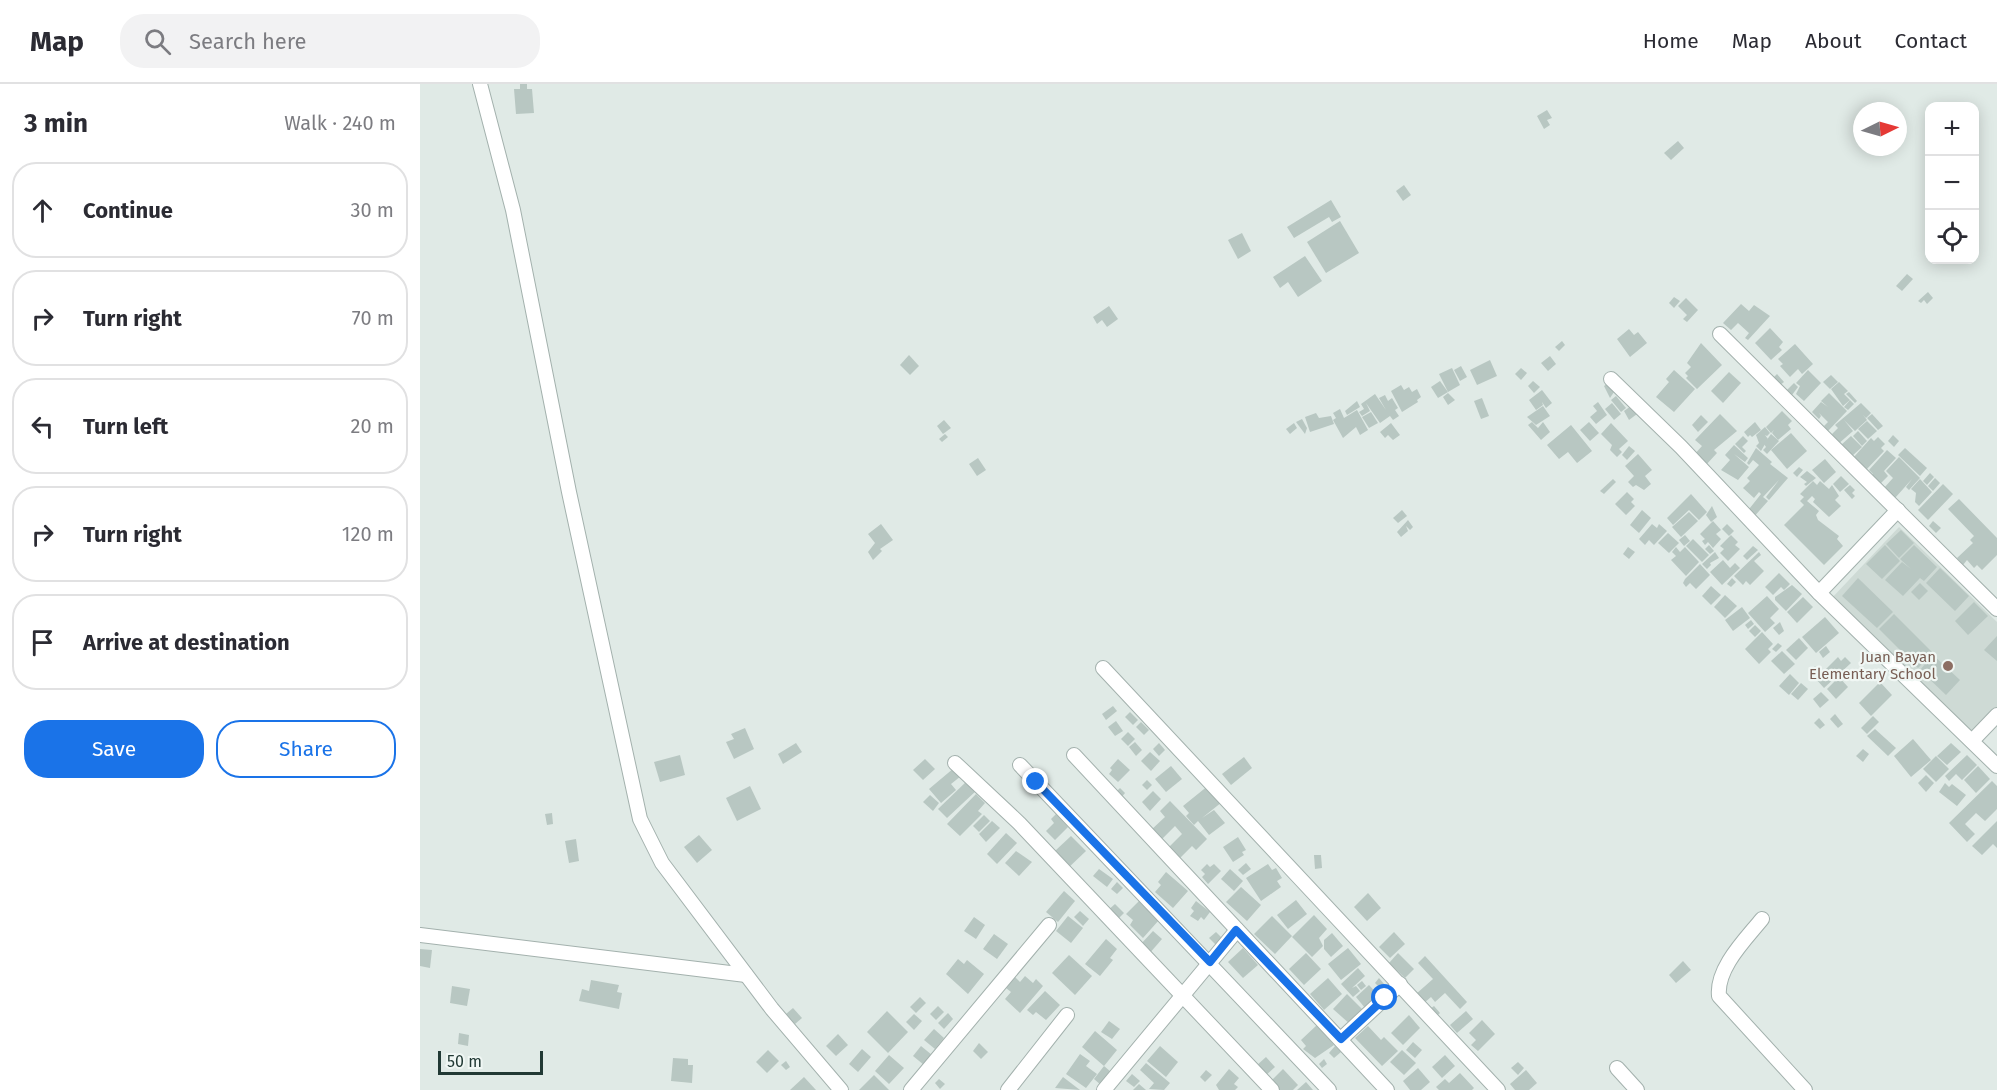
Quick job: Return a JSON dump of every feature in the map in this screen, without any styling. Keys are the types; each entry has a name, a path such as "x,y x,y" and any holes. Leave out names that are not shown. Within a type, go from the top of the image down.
{"street":[{"path":"480,84 513,210 574,515 640,819 662,863 798,1041 841,1090"},
{"path":"1719,334 1997,609"},
{"path":"1611,379 1681,447 1819,593 1997,766"},
{"path":"1819,593 1898,510"},
{"path":"1103,668 1498,1090"},
{"path":"1972,741 1997,715"},
{"path":"1074,755 1387,1090"},
{"path":"955,763 991,794 1272,1090"},
{"path":"1020,765 1210,962 1329,1090"},
{"path":"1762,919 1741,944 1718,982 1719,996 1805,1090"},
{"path":"911,1090 1049,925"},
{"path":"1104,1090 1236,930"},
{"path":"420,934 746,975"},
{"path":"1341,1039 1400,984"},
{"path":"1008,1090 1067,1015"},
{"path":"1617,1068 1637,1090"}],"shaded area":[{"name":"Juan Bayan Elementary School","path":"1899,527 1997,622 1997,710 1972,736 1831,599"}],"building":[{"path":"520,84 527,84 527,89 532,89 534,113 516,114 514,89 520,89"},
{"path":"1547,110 1552,118 1547,120 1550,125 1544,129 1537,116"},
{"path":"1678,141 1684,148 1671,160 1664,153"},
{"path":"1404,185 1411,195 1403,201 1396,191"},
{"path":"1331,200 1341,217 1332,222 1329,217 1294,238 1287,227"},
{"path":"1340,221 1359,253 1326,273 1307,242"},
{"path":"1242,233 1251,251 1238,259 1228,240"},
{"path":"1305,256 1322,281 1298,297 1288,282 1280,288 1273,277"},
{"path":"1907,274 1913,279 1902,291 1896,286"},
{"path":"1928,292 1933,298 1927,304 1924,300 1921,303 1918,301"},
{"path":"1674,297 1680,301 1674,308 1669,303"},
{"path":"1686,298 1698,310 1687,322 1683,319 1687,315 1678,306"},
{"path":"1741,304 1749,311 1754,305 1770,316 1748,340 1745,338 1749,333 1738,323 1731,330 1723,323"},
{"path":"1109,306 1118,319 1107,327 1102,320 1097,324 1093,317"},
{"path":"1770,328 1783,342 1779,347 1782,350 1771,360 1755,343"},
{"path":"1629,329 1634,335 1638,332 1647,343 1630,357 1617,339"},
{"path":"1562,341 1565,345 1559,351 1555,347"},
{"path":"1701,343 1722,365 1697,389 1686,378 1688,376 1685,373 1691,367 1687,363"},
{"path":"1795,344 1813,364 1802,374 1798,369 1790,377 1780,366 1783,364 1778,359"},
{"path":"909,355 919,366 910,375 900,365"},
{"path":"1550,356 1556,364 1548,371 1541,363"},
{"path":"1490,360 1497,376 1477,385 1470,370"},
{"path":"1461,366 1467,377 1460,381 1454,370"},
{"path":"1452,368 1460,385 1448,392 1439,374"},
{"path":"1521,368 1527,373 1521,380 1515,374"},
{"path":"1674,370 1695,389 1674,412 1656,397 1669,382 1666,379"},
{"path":"1808,370 1821,383 1804,401 1796,394 1800,386 1796,383"},
{"path":"1729,372 1741,383 1723,403 1711,391"},
{"path":"1777,374 1784,382 1780,385 1773,378"},
{"path":"1831,375 1838,382 1830,389 1823,382"},
{"path":"1440,381 1448,392 1438,398 1431,387"},
{"path":"1533,381 1540,387 1534,393 1528,386"},
{"path":"1610,382 1616,389 1610,398 1604,386"},
{"path":"1839,382 1848,391 1844,394 1850,400 1843,406 1831,389"},
{"path":"1794,383 1798,387 1792,395 1787,390"},
{"path":"1401,385 1404,390 1409,387 1412,392 1417,389 1421,397 1417,400 1418,402 1402,412 1391,391"},
{"path":"1542,390 1552,403 1546,408 1542,402 1543,405 1536,410 1529,400"},
{"path":"1849,392 1857,401 1855,403 1846,394"},
{"path":"1448,393 1455,400 1448,405 1443,397"},
{"path":"1829,393 1847,411 1828,431 1824,426 1828,422 1819,413 1821,416 1819,419 1812,412 1821,402 1828,407 1821,401"},
{"path":"1375,394 1386,410 1379,398 1385,395 1388,401 1392,398 1398,408 1395,410 1399,416 1393,420 1390,416 1380,423 1366,403 1370,411 1362,416 1359,412 1364,409 1361,404"},
{"path":"1616,396 1626,408 1621,412 1611,400"},
{"path":"1482,398 1489,416 1481,419 1474,401"},
{"path":"1850,400 1854,404 1848,410 1844,407"},
{"path":"1357,401 1360,407 1347,415 1345,411"},
{"path":"1598,402 1607,415 1596,424 1590,417 1597,411 1593,406"},
{"path":"1612,403 1621,414 1614,420 1605,409"},
{"path":"1861,403 1871,413 1866,418 1863,415 1867,420 1855,431 1844,420 1853,431 1837,445 1832,434 1838,428 1835,425"},
{"path":"1543,406 1550,416 1536,425 1527,417"},
{"path":"1631,406 1637,414 1629,420 1624,411"},
{"path":"1340,409 1344,418 1357,410 1368,430 1360,435 1356,427 1343,438 1333,420 1336,418 1333,413"},
{"path":"1782,411 1792,421 1788,425 1791,429 1778,440 1772,433 1774,430 1771,433 1766,427"},
{"path":"1371,412 1378,423 1369,428 1362,417"},
{"path":"1316,413 1319,418 1331,416 1334,424 1310,432 1305,417"},
{"path":"1720,414 1737,431 1714,450 1717,453 1705,466 1694,455 1702,446 1695,440"},
{"path":"1872,414 1883,426 1878,430 1867,418"},
{"path":"1701,415 1708,422 1698,432 1692,425"},
{"path":"1302,419 1307,428 1305,434 1296,422"},
{"path":"944,420 951,428 943,434 937,426"},
{"path":"1867,421 1877,431 1868,439 1858,429"},
{"path":"1532,422 1538,428 1543,422 1550,432 1541,440 1528,425"},
{"path":"1589,422 1599,433 1590,441 1580,430"},
{"path":"1755,422 1761,430 1752,437 1750,435 1748,437 1744,432"},
{"path":"1294,423 1297,428 1290,434 1286,429"},
{"path":"1391,423 1400,435 1393,440 1388,435 1385,438 1380,432"},
{"path":"1611,423 1628,441 1619,449 1622,452 1617,457 1610,450 1612,445 1601,434"},
{"path":"1571,425 1592,451 1577,463 1568,452 1559,459 1547,445"},
{"path":"1765,427 1770,433 1765,435 1768,439 1761,451 1756,446 1759,443 1756,435"},
{"path":"1858,431 1867,441 1862,446 1853,436"},
{"path":"1791,433 1807,451 1787,469 1771,450"},
{"path":"945,434 948,437 942,442 939,439"},
{"path":"1771,434 1779,441 1767,454 1763,450 1766,447 1764,444"},
{"path":"1893,435 1899,441 1894,447 1888,441"},
{"path":"1743,436 1748,441 1742,447 1746,451 1744,453 1735,444"},
{"path":"1851,436 1862,447 1851,457 1841,445"},
{"path":"1878,437 1885,444 1881,448 1884,451 1866,470 1853,458 1871,438 1874,441"},
{"path":"1734,445 1748,458 1745,462 1734,454 1749,467 1738,480 1721,470 1730,460 1725,455"},
{"path":"1629,446 1635,451 1627,460 1622,455"},
{"path":"1756,448 1772,462 1770,464 1788,478 1769,500 1766,497 1779,480 1763,497 1768,501 1752,519 1746,513 1761,494 1759,492 1754,498 1743,488 1750,481 1747,478 1759,465 1753,460 1749,465 1747,463"},
{"path":"1905,448 1927,468 1920,476 1898,455"},
{"path":"1887,450 1896,458 1884,471 1888,476 1879,485 1870,477 1873,474 1869,470"},
{"path":"1638,454 1652,470 1645,476 1651,484 1644,490 1636,485 1633,487 1628,482 1634,476 1625,466"},
{"path":"1899,457 1920,478 1909,490 1906,487 1912,479 1895,498 1884,488 1893,478 1886,471"},
{"path":"978,458 986,470 977,476 969,464"},
{"path":"1825,459 1836,472 1824,483 1812,470"},
{"path":"1799,467 1803,470 1797,477 1793,473"},
{"path":"1807,471 1816,478 1806,486 1804,484 1807,482 1800,477"},
{"path":"1930,473 1934,477 1927,485 1923,481"},
{"path":"1841,476 1849,484 1840,492 1833,484"},
{"path":"1935,478 1940,483 1933,491 1928,486"},
{"path":"1613,479 1616,482 1604,494 1600,491"},
{"path":"1920,479 1932,492 1919,506 1915,502 1916,493 1911,489"},
{"path":"1813,481 1817,485 1820,481 1829,489 1832,485 1839,496 1835,500 1841,506 1829,517 1813,502 1815,499 1812,496 1807,501 1819,511 1816,515 1818,520 1839,536 1837,539 1843,546 1824,565 1784,525 1804,505 1800,501 1804,497 1800,494"},
{"path":"1943,484 1953,494 1928,520 1918,510"},
{"path":"1850,485 1855,490 1852,493 1855,496 1852,499 1844,490"},
{"path":"1627,492 1634,499 1631,502 1635,506 1626,515 1615,504"},
{"path":"1691,494 1707,512 1699,520 1689,510 1673,525 1667,518"},
{"path":"1959,499 1997,538 1997,555 1982,570 1977,565 1974,568 1967,560 1963,565 1957,558 1973,543 1970,540 1974,536 1948,509"},
{"path":"1712,506 1717,517 1711,522 1706,515"},
{"path":"1402,510 1407,516 1398,523 1393,518"},
{"path":"1642,510 1651,518 1639,533 1630,525"},
{"path":"1689,512 1698,521 1681,537 1672,527"},
{"path":"1408,520 1413,527 1410,530 1406,526 1408,531 1401,537 1397,532"},
{"path":"1713,521 1721,530 1716,534 1721,539 1713,548 1708,542 1705,545 1702,541 1705,539 1700,534"},
{"path":"1933,521 1941,528 1936,533 1929,526"},
{"path":"881,524 893,540 880,549 882,551 873,560 868,552 875,543 868,534"},
{"path":"1652,524 1657,528 1659,524 1667,531 1654,545 1649,540 1645,545 1639,539"},
{"path":"1727,524 1734,531 1729,536 1722,529"},
{"path":"1901,530 1914,543 1899,558 1886,544"},
{"path":"1668,533 1679,543 1669,553 1658,543"},
{"path":"1685,535 1690,541 1684,546 1679,540"},
{"path":"1731,535 1738,542 1735,545 1740,549 1728,561 1720,553 1724,549 1720,546"},
{"path":"1693,539 1709,555 1702,562 1686,546"},
{"path":"1709,545 1714,551 1710,554 1705,549"},
{"path":"1885,545 1900,561 1882,579 1866,564"},
{"path":"1914,545 1937,567 1924,581 1920,578 1903,596 1885,580 1902,562 1911,569 1900,559"},
{"path":"1753,546 1758,550 1747,560 1743,556"},
{"path":"1628,547 1635,552 1629,559 1623,554"},
{"path":"1676,547 1680,552 1685,547 1699,562 1686,576 1671,560 1676,556 1672,552"},
{"path":"1715,552 1719,558 1710,563 1707,569 1702,564"},
{"path":"1759,552 1761,555 1754,561 1764,571 1750,585 1746,581 1743,585 1734,576"},
{"path":"1723,560 1730,568 1735,563 1740,568 1722,585 1710,572"},
{"path":"1700,564 1710,575 1696,589 1690,583 1686,587 1683,583 1685,579"},
{"path":"1940,568 1969,596 1955,611 1926,583"},
{"path":"1779,573 1790,584 1784,590 1781,587 1773,595 1765,587"},
{"path":"1732,578 1736,582 1731,587 1727,584"},
{"path":"1858,578 1893,612 1877,628 1842,596"},
{"path":"1920,583 1928,591 1919,600 1911,592"},
{"path":"1792,585 1802,594 1786,611 1775,600 1775,597"},
{"path":"1711,586 1721,595 1711,605 1702,596"},
{"path":"1725,595 1737,606 1725,618 1714,607"},
{"path":"1767,596 1779,609 1770,618 1775,623 1765,632 1748,613"},
{"path":"1803,597 1813,607 1797,623 1787,612"},
{"path":"1974,602 1988,616 1968,635 1955,621"},
{"path":"1742,607 1750,618 1733,631 1725,620"},
{"path":"1894,614 1933,653 1918,668 1879,629"},
{"path":"1825,617 1839,633 1816,653 1802,637"},
{"path":"1751,620 1754,624 1748,629 1745,625"},
{"path":"1780,622 1784,631 1779,635 1773,628"},
{"path":"1755,625 1761,631 1755,637 1749,631"},
{"path":"1762,632 1773,644 1768,649 1771,652 1759,664 1745,649"},
{"path":"1997,636 1997,661 1984,650"},
{"path":"1799,638 1808,648 1796,660 1786,650"},
{"path":"1778,643 1782,646 1776,652 1772,649"},
{"path":"1826,646 1830,652 1823,658 1819,652"},
{"path":"1782,651 1795,664 1784,674 1771,661"},
{"path":"1933,655 1960,680 1946,695 1920,670"},
{"path":"1838,657 1841,661 1845,657 1851,663 1824,688 1816,679"},
{"path":"1815,666 1820,671 1814,677 1809,672"},
{"path":"1790,674 1799,683 1789,695 1779,686"},
{"path":"1839,677 1848,687 1836,699 1827,689"},
{"path":"1880,682 1892,695 1871,716 1859,703"},
{"path":"1801,683 1808,689 1798,700 1791,694"},
{"path":"1821,692 1829,700 1820,708 1813,699"},
{"path":"1113,706 1117,711 1106,720 1102,714"},
{"path":"1130,712 1138,720 1133,725 1125,717"},
{"path":"1835,714 1843,724 1838,728 1830,719"},
{"path":"1873,716 1879,722 1867,734 1861,728"},
{"path":"1819,718 1825,725 1820,729 1814,723"},
{"path":"1116,721 1123,731 1115,736 1108,727"},
{"path":"1141,722 1149,730 1144,735 1136,727"},
{"path":"745,728 754,749 734,759 726,742 734,739 731,734"},
{"path":"1875,729 1896,748 1888,756 1867,736"},
{"path":"1128,732 1135,739 1128,746 1121,739"},
{"path":"1913,739 1931,760 1911,777 1894,756"},
{"path":"1135,742 1142,750 1136,756 1129,747"},
{"path":"796,743 802,752 783,764 778,754"},
{"path":"1159,743 1165,750 1159,756 1153,749"},
{"path":"1951,743 1961,752 1947,765 1937,756"},
{"path":"1863,749 1869,754 1863,762 1856,756"},
{"path":"1150,752 1160,761 1151,771 1141,761"},
{"path":"680,755 685,775 660,782 654,762"},
{"path":"1967,755 1977,765 1962,780 1956,774 1949,781 1945,776"},
{"path":"1936,756 1949,769 1936,782 1923,769"},
{"path":"1244,757 1252,768 1231,785 1222,774"},
{"path":"925,759 935,769 923,780 913,770"},
{"path":"1118,759 1130,770 1118,782 1109,774 1112,770 1110,768"},
{"path":"1171,766 1182,779 1166,792 1155,779"},
{"path":"1978,766 1990,779 1976,793 1964,780"},
{"path":"954,768 961,776 951,784 956,790 941,803 929,789"},
{"path":"1926,775 1934,783 1926,792 1918,783"},
{"path":"968,780 977,790 947,818 938,809"},
{"path":"1147,780 1152,785 1147,790 1142,785"},
{"path":"1992,781 1997,786 1997,809 1985,821 1976,813 1965,824 1975,834 1967,842 1949,823"},
{"path":"1945,783 1949,787 1952,784 1966,795 1957,806 1939,792"},
{"path":"1209,785 1222,802 1202,818 1214,810 1225,823 1209,835 1198,821 1194,825 1186,816 1189,813 1183,806"},
{"path":"750,786 761,809 737,821 726,798"},
{"path":"1120,788 1125,793 1120,799 1115,793"},
{"path":"1153,791 1161,799 1150,811 1142,802"},
{"path":"976,794 985,803 978,811 982,814 960,836 947,824"},
{"path":"930,795 939,803 933,811 923,802"},
{"path":"1170,801 1207,839 1196,850 1192,846 1179,859 1168,848 1182,834 1175,826 1160,841 1150,831 1165,817 1160,811"},
{"path":"552,813 553,824 547,825 545,814"},
{"path":"1056,814 1068,827 1055,840 1046,831 1054,823 1051,819"},
{"path":"984,815 990,821 979,832 973,826"},
{"path":"992,821 1000,828 986,842 979,834"},
{"path":"1997,821 1997,848 1993,844 1982,855 1972,846"},
{"path":"1006,833 1017,843 997,864 987,854"},
{"path":"699,835 712,850 697,863 684,847"},
{"path":"1071,836 1086,851 1066,870 1055,851"},
{"path":"1238,837 1246,850 1242,852 1244,855 1233,862 1223,847"},
{"path":"576,839 579,861 569,863 565,841"},
{"path":"1016,851 1032,862 1019,876 1005,863"},
{"path":"1314,855 1321,855 1322,868 1315,869"},
{"path":"1246,863 1251,869 1243,875 1238,870"},
{"path":"1207,864 1210,867 1214,864 1221,871 1208,884 1202,877 1205,874 1201,870"},
{"path":"1268,864 1272,870 1276,868 1282,878 1277,881 1281,887 1261,901 1246,878"},
{"path":"1099,869 1113,879 1107,887 1093,876"},
{"path":"1230,869 1243,881 1234,891 1221,879"},
{"path":"1166,872 1188,891 1173,908 1155,892 1161,885 1158,882"},
{"path":"1117,882 1123,888 1117,894 1111,889"},
{"path":"1241,887 1261,905 1247,921 1226,902"},
{"path":"1064,891 1075,901 1058,922 1046,912"},
{"path":"1368,893 1381,908 1367,921 1354,907"},
{"path":"1296,900 1307,914 1288,929 1277,915"},
{"path":"1139,901 1159,920 1143,938 1130,925 1133,920 1126,914"},
{"path":"1196,901 1210,912 1204,920 1201,917 1198,921 1190,916 1194,911 1191,908"},
{"path":"1115,904 1124,913 1116,921 1106,912"},
{"path":"1080,911 1089,919 1083,926 1074,917"},
{"path":"1314,915 1327,929 1319,938 1323,946 1312,957 1292,937"},
{"path":"1068,916 1083,928 1071,943 1056,931"},
{"path":"1272,916 1292,936 1275,954 1254,934"},
{"path":"974,917 985,925 976,939 964,931"},
{"path":"1153,931 1162,939 1149,954 1140,945"},
{"path":"1216,932 1223,939 1216,945 1209,938"},
{"path":"1394,932 1405,944 1390,958 1379,947"},
{"path":"1332,933 1343,946 1331,957 1324,949 1324,940"},
{"path":"994,934 1008,944 997,959 983,949"},
{"path":"1106,939 1117,949 1110,958 1113,960 1100,976 1085,964"},
{"path":"1243,948 1258,965 1243,978 1228,962"},
{"path":"1348,948 1361,964 1341,980 1328,964"},
{"path":"420,949 432,950 430,968 420,966"},
{"path":"1306,953 1321,969 1304,985 1289,969"},
{"path":"1398,953 1414,969 1405,978 1389,963"},
{"path":"1069,955 1092,976 1075,995 1052,973"},
{"path":"1425,956 1467,1002 1460,1009 1445,993 1435,1002 1431,997 1424,1003 1416,994 1433,979 1418,963"},
{"path":"958,959 964,964 967,960 984,974 968,994 946,974"},
{"path":"1683,961 1691,970 1676,983 1669,975"},
{"path":"1358,968 1365,976 1352,988 1356,986 1360,991 1353,997 1341,984"},
{"path":"1025,976 1033,983 1036,979 1043,986 1020,1013 1005,999 1011,992 1006,988 1015,977 1020,982"},
{"path":"1328,978 1342,994 1324,1010 1310,994"},
{"path":"1379,978 1384,984 1380,988 1375,983"},
{"path":"591,980 619,985 617,992 622,993 619,1009 579,1001 582,989 589,991"},
{"path":"1362,981 1366,986 1361,990 1357,985"},
{"path":"1369,985 1379,996 1365,1008 1356,997"},
{"path":"452,986 470,989 467,1006 450,1003"},
{"path":"1045,991 1060,1005 1046,1020 1036,1012 1033,1015 1027,1010"},
{"path":"1347,994 1364,1011 1351,1025 1333,1009"},
{"path":"920,997 926,1003 916,1013 910,1007"},
{"path":"938,1006 944,1012 936,1020 930,1014"},
{"path":"1434,1006 1440,1013 1437,1016 1430,1009"},
{"path":"793,1008 802,1018 795,1024 786,1014"},
{"path":"887,1011 908,1032 888,1053 867,1032"},
{"path":"1466,1011 1473,1019 1457,1033 1450,1025"},
{"path":"948,1013 953,1019 944,1029 938,1023"},
{"path":"914,1014 922,1021 914,1030 906,1022"},
{"path":"1409,1015 1420,1028 1403,1045 1391,1033"},
{"path":"1482,1020 1495,1034 1478,1051 1471,1045 1476,1040 1469,1033"},
{"path":"1109,1021 1120,1029 1112,1039 1101,1032"},
{"path":"1317,1025 1334,1045 1315,1058 1303,1049 1306,1046 1301,1040"},
{"path":"1368,1026 1381,1040 1384,1037 1398,1051 1382,1066 1355,1038"},
{"path":"934,1029 944,1038 935,1049 924,1040"},
{"path":"1095,1031 1117,1050 1104,1066 1082,1047"},
{"path":"459,1033 469,1035 468,1046 458,1044"},
{"path":"838,1034 848,1045 836,1056 826,1046"},
{"path":"1413,1042 1422,1050 1415,1058 1406,1050"},
{"path":"979,1043 988,1052 981,1059 973,1051"},
{"path":"921,1046 932,1055 924,1065 913,1056"},
{"path":"1160,1046 1178,1062 1166,1077 1147,1061"},
{"path":"1335,1046 1341,1052 1334,1058 1329,1053"},
{"path":"862,1049 871,1057 858,1072 849,1064"},
{"path":"768,1050 779,1061 767,1073 756,1062"},
{"path":"1402,1050 1416,1063 1404,1075 1390,1062"},
{"path":"1080,1054 1090,1061 1086,1066 1097,1074 1086,1088 1066,1074"},
{"path":"889,1055 904,1068 889,1084 875,1071"},
{"path":"1445,1055 1455,1066 1442,1078 1432,1067"},
{"path":"1266,1057 1275,1067 1265,1076 1256,1066"},
{"path":"673,1058 688,1059 688,1065 693,1065 692,1083 671,1081"},
{"path":"1324,1059 1327,1064 1322,1068 1319,1064"},
{"path":"786,1061 790,1067 786,1070 781,1065"},
{"path":"1518,1062 1524,1068 1518,1075 1511,1068"},
{"path":"1146,1063 1170,1083 1164,1090 1149,1089 1154,1083 1140,1070"},
{"path":"1104,1066 1111,1072 1101,1085 1094,1079"},
{"path":"1418,1068 1430,1082 1421,1090 1410,1090 1403,1081"},
{"path":"1229,1069 1239,1078 1234,1084 1238,1087 1235,1090 1219,1090 1216,1085"},
{"path":"1283,1069 1298,1085 1293,1090 1276,1090 1269,1083"},
{"path":"1206,1070 1212,1075 1205,1082 1200,1077"},
{"path":"1526,1070 1537,1083 1529,1090 1515,1090 1510,1084"},
{"path":"1460,1073 1474,1088 1472,1090 1439,1090 1436,1087 1445,1079 1449,1083"},
{"path":"1132,1074 1140,1081 1134,1087 1126,1081"},
{"path":"874,1075 889,1090 859,1090"},
{"path":"804,1077 816,1090 790,1090"},
{"path":"1063,1077 1080,1090 1055,1088"},
{"path":"939,1079 945,1084 940,1089 935,1083"},
{"path":"1306,1082 1313,1090 1297,1090"},
{"path":"1139,1084 1146,1090 1133,1090"}],"place":[{"name":"Juan Bayan Elementary School","path":"1948,666"}],"route":[{"path":"1036,782 1210,962 1236,930 1341,1039 1385,998"}]}
